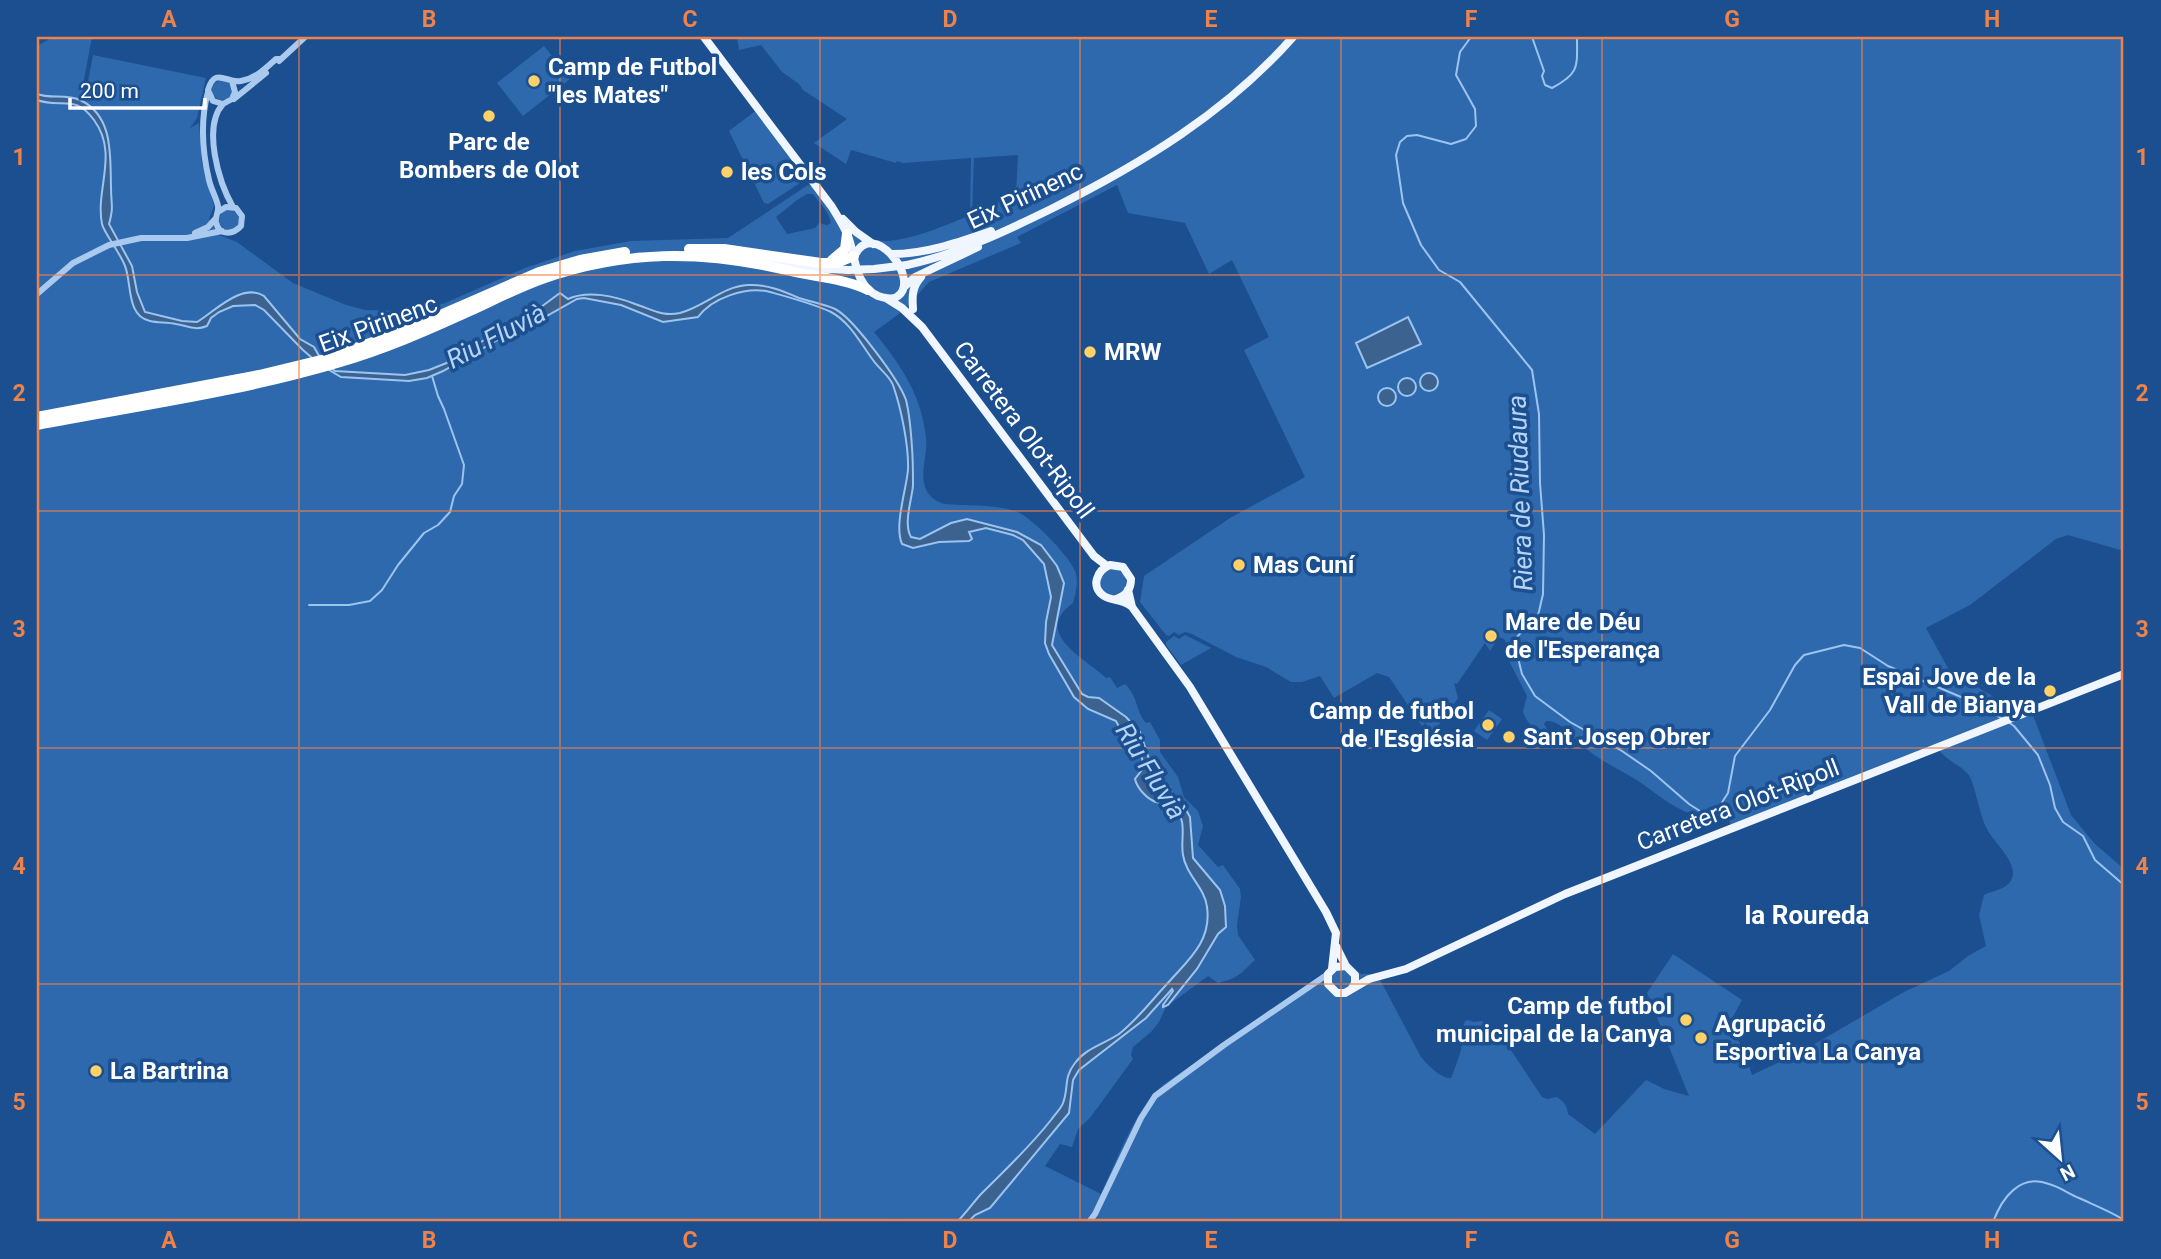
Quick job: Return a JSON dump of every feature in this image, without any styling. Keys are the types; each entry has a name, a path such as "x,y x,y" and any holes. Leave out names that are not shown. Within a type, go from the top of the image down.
{"highway":[{"path":"821,263 837,258 843,252 847,234"},
{"path":"698,252 724,249 821,263 837,263 854,255"},
{"path":"698,252 848,282 868,290"},
{"name":"Eix Pirinenc","path":"37,425 287,372 406,339 563,272 634,258 698,252"},
{"name":"Eix Pirinenc","path":"37,417 287,372"}],"main road":[{"path":"704,37 832,207 856,232 892,254 928,250 963,240 1065,202"},
{"name":"Eix Pirinenc","path":"698,252 729,254 808,268 874,270 907,265 958,250 1065,202 1133,165 1201,122 1251,80 1293,37"},
{"path":"832,207 847,234 857,272 868,290 886,298 898,296 915,277 1018,225"},
{"path":"854,255 861,246 873,244"},
{"path":"892,254 901,270 904,287"},
{"path":"913,309 912,293 916,282 929,270"},
{"name":"Carretera Olot-Ripoll","path":"904,287 922,327"},
{"name":"Carretera Olot-Ripoll","path":"886,298 902,308 922,327 1094,556 1107,566"},
{"name":"Carretera Olot-Ripoll","path":"1094,556 1098,573"},
{"path":"1116,599 1128,590 1131,580 1127,570 1118,565 1107,566 1098,573 1096,583 1099,591 1105,597 1132,607"},
{"path":"1128,590 1132,607 1190,687 1319,899 1335,930 1335,945 1327,981 1330,988 1339,993 1348,992 1355,981 1354,975 1335,945"},
{"name":"Carretera Olot-Ripoll","path":"1352,988 1368,979 1415,965 1564,894 2124,674"},
{"path":"1330,971 1340,965 1346,966"},
{"path":"1354,975 1368,979"}],"street":[{"path":"37,294 73,263 109,245 151,237 187,238 237,231 243,219 241,213 233,207 222,182 214,144 215,115 223,104 261,78 305,37"},
{"path":"222,231 217,226 217,202 206,164 202,137 204,107 210,83 214,79 224,77 240,82 259,75 279,59"},
{"path":"232,81 236,92 232,99"},
{"path":"208,92 213,101 223,104"},
{"path":"171,237 208,228 223,208 233,207"},
{"path":"1088,1222 1095,1214 1141,1118 1155,1096 1330,971"},
{"path":"1306,990 1320,986 1330,988"},
{"path":"1094,1222 1095,1214"}],"shaded area":[{"path":"53,37 92,37 82,90 86,92 93,55 206,78 197,118 190,128 199,123 202,164 214,206 209,219 219,235 237,242 293,283 346,305 365,310 403,311 445,303 525,268 575,251 631,241 728,238 808,185 813,187 843,231 875,240 907,238 970,215 971,158 896,163 851,150 846,164 814,143 847,119 803,90 782,72 761,45 739,50 737,37 2124,37 2124,551 2068,535 2056,539 1970,605 1926,628 1955,681 1976,686 2002,702 2017,706 2033,715 2071,815 2094,843 2124,869 2124,1222 898,1222 896,1218 891,1222 37,1222 37,46","holes":["1018,155 1016,194 972,214 974,158","1117,185 1128,213 1185,223 1209,274 1232,260 1269,337 1244,350 1305,477 1230,518 1144,576 1140,602 1166,635 1174,632 1179,635 1185,632 1192,634 1236,657 1266,667 1291,682 1302,682 1320,676 1334,698 1377,673 1389,677 1422,726 1425,724 1421,711 1431,736 1458,698 1454,683 1457,684 1485,643 1490,651 1499,637 1504,639 1507,645 1507,657 1527,696 1523,711 1534,728 1551,740 1553,738 1544,724 1546,721 1558,724 1594,755 1676,807 1699,815 1721,809 1734,832 1939,750 1968,774 1987,829 2007,856 2012,868 2013,874 2009,883 1984,895 1979,915 1986,946 1949,971 1904,992 1801,1052 1752,1075 1745,1053 1729,1024 1742,1000 1673,954 1647,993 1689,1096 1664,1089 1646,1080 1595,1134 1568,1114 1565,1104 1557,1097 1542,1097 1501,1035 1482,1021 1465,1021 1461,1050 1451,1078 1439,1074 1421,1057 1377,974 1361,974 1349,963 1336,962 1314,982 1164,1084 1135,1121 1101,1194 1045,1166 1060,1144 1072,1147 1078,1129 1090,1118 1133,1059 1133,1047 1151,1032 1166,1007 1208,976 1218,983 1231,979 1255,960 1238,935 1240,889 1223,865 1218,867 1198,845 1203,826 1198,811 1184,797 1178,777 1160,752 1160,740 1150,722 1146,723 1133,694 1125,684 1117,688 1110,677 1106,678 1076,654 1060,635 1058,625 1062,614 1073,603 1076,591 1076,575 1071,564 1049,537 1022,514 998,507 944,504 932,498 925,487 923,475 926,438 920,408 901,368 874,332 903,311 929,282 1021,243 1017,237","807,194 813,194 831,223 819,223 815,228 787,234 776,217"]},
{"name":"Camp de Futbol \"les Mates\"","path":"544,46 570,79 523,116 497,83"},
{"path":"222,80 229,83 232,90 229,97 222,100 215,97 212,90 215,83"},
{"path":"754,112 805,177 768,204 764,203 729,131"},
{"path":"225,210 233,210 239,220 233,230 225,230 219,224 219,216"},
{"path":"1113,569 1122,573 1126,582 1122,591 1113,595 1104,591 1100,582 1104,573"},
{"path":"1185,635 1211,648 1181,665 1166,642 1174,636 1179,639"},
{"name":"Camp de futbol de l'Església","path":"1489,710 1502,719 1487,740 1474,731"}],"water":[{"name":"Riu Fluvià","path":"37,94 80,100 91,107 104,126 111,163 112,209 109,224 132,266 137,292 145,312 197,322 238,295 256,293 264,296 300,339 314,347 322,361 335,371 405,375 429,370 454,360 560,293 568,299 584,295 610,297 657,312 674,314 689,310 739,286 761,286 835,309 864,336 906,400 913,462 908,518 911,537 920,539 951,523 967,519 1017,532 1041,545 1057,566 1064,583 1052,645 1082,694 1099,698 1126,717 1140,732 1152,768 1170,787 1172,795 1190,817 1193,858 1220,890 1225,906 1226,927 1218,934 1197,969 1168,1005 1163,1007 1172,989 1146,1018 1079,1070 1073,1080 1069,1113 990,1208 975,1215 968,1222 957,1222 1059,1110 1065,1098 1069,1073 1079,1058 1126,1028 1190,959 1206,931 1206,900 1185,862 1179,814 1171,806 1149,798 1136,782 1135,779 1144,767 1141,754 1124,736 1116,721 1088,709 1074,697 1049,654 1045,643 1051,597 1044,564 1023,540 986,528 969,532 972,539 969,541 939,542 913,548 902,544 899,528 908,460 899,405 891,381 849,327 838,316 824,309 761,291 730,295 712,304 698,317 663,322 621,305 584,298 515,330 427,378 409,381 341,377 319,364 264,310 255,305 233,306 211,318 207,326 199,328 142,318 133,306 123,261 102,224 101,198 106,159 101,133 94,120 80,107 37,100"},
{"path":"1408,317 1421,344 1367,368 1356,343"},
{"path":"1425,373 1433,373 1438,382 1436,389 1425,391 1420,386 1420,378"},
{"path":"1403,378 1411,378 1416,387 1414,394 1403,396 1398,391 1398,383"},
{"path":"1383,388 1391,388 1396,397 1394,404 1383,406 1378,401 1378,393"}],"waterway":[{"name":"Riera de Riudaura","path":"1471,37 1460,52 1456,75 1475,109 1476,126 1466,139 1451,144 1417,135 1407,136 1400,142 1396,155 1403,203 1421,245 1439,270 1460,282 1532,370 1539,414 1544,535 1543,594 1537,620 1517,637 1516,650 1522,674 1535,696 1570,722 1622,751 1651,771 1689,804 1700,811 1709,812 1719,807 1728,793 1735,756 1770,710 1795,665 1804,655 1844,645 1860,648 1888,666 1968,700 2003,719"},
{"name":"Riera de Riudaura","path":"1532,37 1544,71 1542,76 1545,85 1552,88 1568,78 1575,68 1577,37"},
{"path":"309,605 349,605 370,601 382,590 424,533 438,525 450,512 454,496 462,484 464,465 432,376"},
{"name":"Riera de Riudaura","path":"2008,722 2038,755 2050,785 2055,808 2063,822 2083,836 2095,860 2124,885"},
{"path":"1993,1222 2001,1204 2014,1190 2029,1182 2039,1181 2124,1220"}],"place":[{"name":"Camp de Futbol \"les Mates\"","path":"534,81"},
{"name":"Parc de Bombers de Olot","path":"489,116"},
{"name":"les Cols","path":"727,172"},
{"name":"MRW","path":"1090,352"},
{"name":"Mas Cuní","path":"1239,565"},
{"name":"Mare de Déu de l'Esperança","path":"1491,636"},
{"name":"Espai Jove de la Vall de Bianya","path":"2050,691"},
{"name":"Camp de futbol de l'Església","path":"1488,725"},
{"name":"Sant Josep Obrer","path":"1509,737"},
{"name":"Camp de futbol municipal de la Canya","path":"1686,1020"},
{"name":"Agrupació Esportiva La Canya","path":"1701,1038"},
{"name":"La Bartrina","path":"96,1071"}],"district":[{"name":"la Roureda","path":"1807,915"}]}
